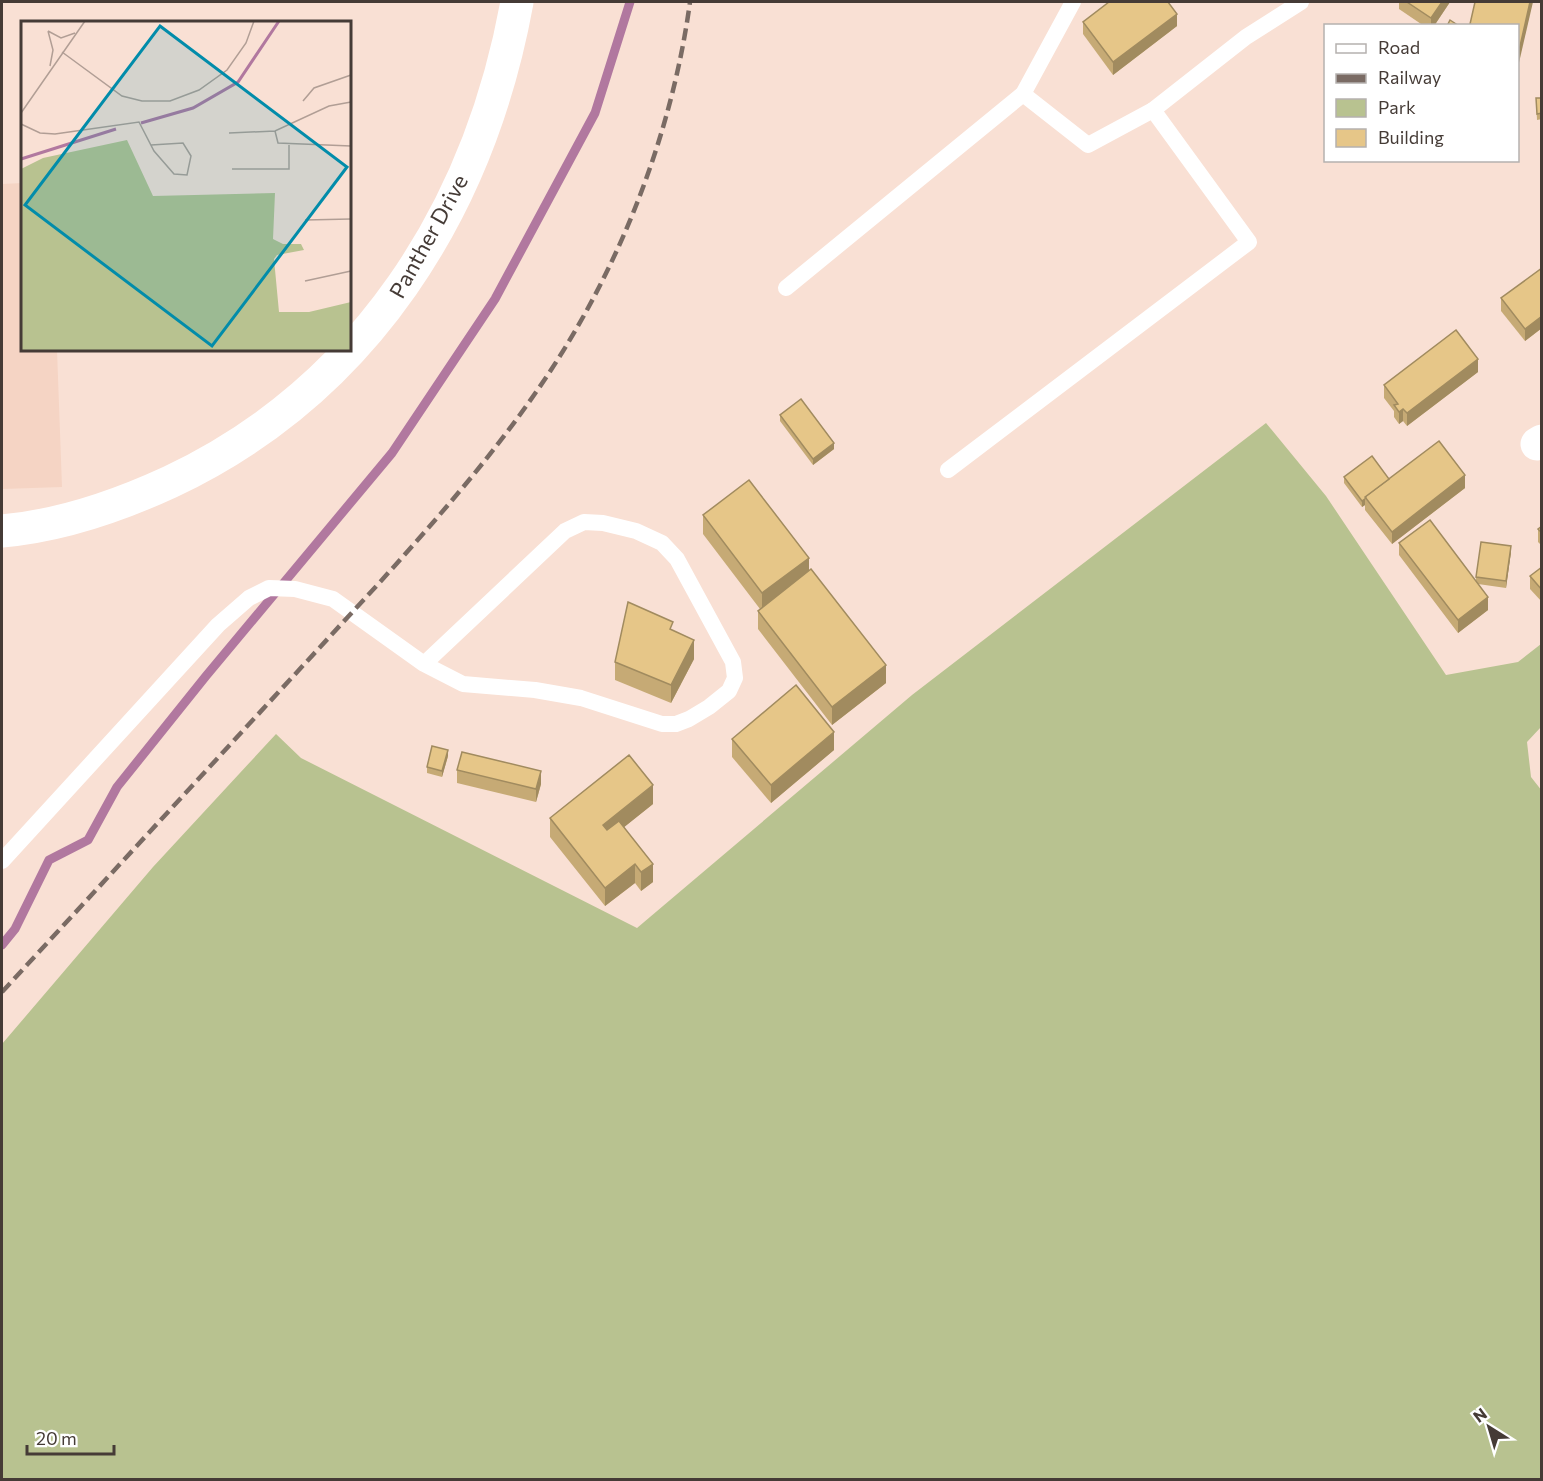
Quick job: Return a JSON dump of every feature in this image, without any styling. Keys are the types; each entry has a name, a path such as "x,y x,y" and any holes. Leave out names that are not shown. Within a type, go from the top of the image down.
{"street":[{"name":"Panther Drive","path":"2,531 75,517 142,495 200,468 250,438 301,400 347,356 388,307 417,263 461,183 490,108 510,37 517,2"}],"lane":[{"path":"786,288 1023,94 1073,2"},
{"path":"1023,94 1088,145 1153,110 1246,37 1301,2"},
{"path":"948,470 1249,242 1153,110"},
{"path":"2,861 218,625 249,598 269,588 295,589 333,600 424,664 463,684 535,690 581,698 663,724 676,724 709,707 729,691 735,678 733,662 677,559 662,543 636,531 603,523 584,522 565,531 424,664"}],"shaded area":[{"path":"21,183 21,351 57,351 62,487 2,489 2,184"}],"green space":[{"path":"1266,423 1326,496 1446,675 1518,662 1541,644 1541,727 1527,742 1531,777 1542,791 1541,1479 2,1479 2,1044 153,867 276,734 301,758 637,928 912,695"}],"building":[{"path":"1109,2 1168,2 1177,14 1113,62 1083,22"},
{"path":"1407,2 1442,2 1431,18"},
{"path":"1475,2 1530,2 1519,51 1519,24 1470,24"},
{"path":"1536,98 1542,98 1542,113 1537,114"},
{"path":"1542,268 1542,316 1525,329 1501,298"},
{"path":"1456,330 1478,359 1407,413 1403,409 1399,412 1394,405 1398,404 1384,385"},
{"path":"801,399 834,443 813,459 780,415"},
{"path":"1439,441 1465,475 1392,532 1365,497"},
{"path":"1372,456 1389,479 1362,501 1344,477"},
{"path":"749,480 809,558 762,593 703,515"},
{"path":"1430,520 1488,597 1458,620 1399,543"},
{"path":"1481,542 1511,546 1506,581 1476,577"},
{"path":"1542,567 1542,590 1530,576"},
{"path":"811,569 886,665 832,707 758,611"},
{"path":"628,602 673,622 670,629 694,640 671,685 615,662"},
{"path":"796,685 834,732 771,785 732,739"},
{"path":"432,746 448,750 442,771 427,767"},
{"path":"462,752 541,771 536,789 457,770"},
{"path":"629,755 653,785 603,825 607,830 619,821 653,864 641,872 635,864 605,888 550,818"}],"waterway":[{"path":"2,945 15,929 49,860 88,840 117,787 206,676 392,453 495,299 595,113 630,2"}],"railway":[{"path":"2,992 401,558 480,467 534,395 590,305 635,207 654,157 669,106 690,2"}]}
